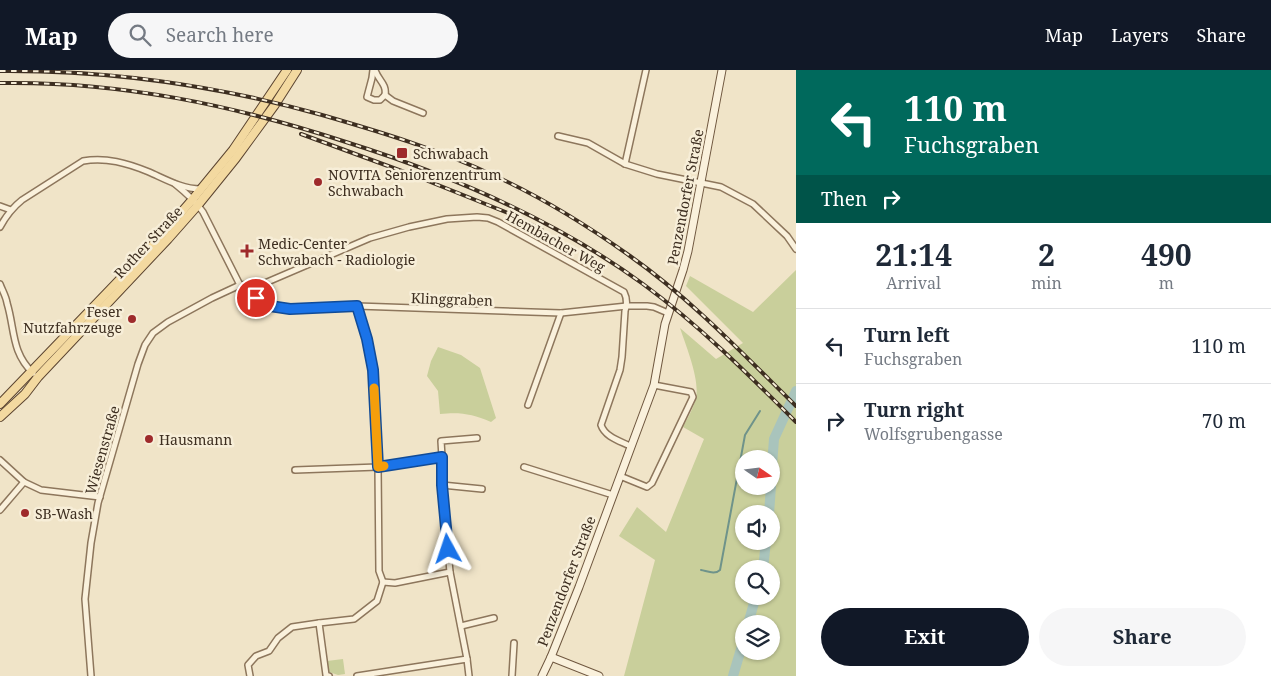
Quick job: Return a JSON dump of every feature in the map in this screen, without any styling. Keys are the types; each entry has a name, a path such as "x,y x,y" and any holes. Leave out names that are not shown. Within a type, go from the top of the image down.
{"main road":[{"name":"Rother Straße","path":"0,417 25,394 38,377 168,239 195,203 201,189 232,150 287,70"},
{"name":"Rother Straße","path":"0,404 195,203 242,150 297,70"},
{"name":"Penzendorfer Straße","path":"542,676 579,588 654,385 662,336 686,262 722,70"},
{"path":"551,657 599,676"}],"street":[{"path":"374,70 367,97 380,100 386,95"},
{"path":"374,70 384,84 386,95 393,101 423,114"},
{"path":"625,164 646,70"},
{"path":"558,136 588,143 625,164 657,174 721,187 753,204 787,236 796,249"},
{"path":"0,227 6,216 22,200 83,161 95,159 115,161 148,172 175,184 201,189"},
{"path":"175,184 203,212 240,285"},
{"path":"0,206 11,210"},
{"name":"Hembacher Weg","path":"240,285 265,283 370,238 408,227 447,219 477,217 488,218 498,222 624,292 626,295 626,306"},
{"path":"0,284 7,302 19,357 31,372 38,377"},
{"name":"Klinggraben","path":"240,285 270,306 290,309 357,306 561,313 626,306 654,307 668,313"},
{"name":"Wiesenstraße","path":"91,676 85,598 91,543 100,497 145,345 154,333 168,322 240,285"},
{"path":"250,676 248,665 256,656 269,651 278,638 292,627 354,619 377,601 383,582 379,571 378,467 373,370 367,339 357,306"},
{"path":"626,306 620,370 600,425 603,431 630,446"},
{"path":"528,405 561,313"},
{"path":"620,476 647,487 652,483 693,397 691,392 654,385"},
{"path":"469,676 450,572 442,485 441,441 477,438"},
{"path":"295,470 378,467 442,457"},
{"path":"0,460 24,482 41,490 100,497"},
{"path":"524,467 613,495"},
{"path":"0,510 24,482"},
{"path":"442,485 482,489"},
{"path":"383,582 394,583 450,572"},
{"path":"461,626 494,618"},
{"path":"319,623 326,675 329,676"},
{"path":"512,676 514,643"},
{"path":"357,676 467,659"}],"green space":[{"path":"796,270 796,676 624,676 655,560 619,536 637,507 666,532 704,439 683,427 694,405 697,391 692,363 680,328 716,359 743,343 686,286 690,276 753,312"},
{"path":"438,347 461,355 480,368 496,418 491,422 466,414 440,414 438,391 427,376 431,361"},
{"path":"343,659 345,674 338,675 329,672 327,661"}],"waterway":[{"name":"Schwabach","path":"773,450 774,439 796,391"},
{"path":"701,570 713,572 720,570 745,435 760,411"},
{"name":"Schwabach","path":"770,495 770,505"},
{"name":"Schwabach","path":"764,560 765,550"},
{"name":"Schwabach","path":"751,615 753,605"},
{"name":"Schwabach","path":"733,676 738,660"}],"railway":[{"path":"0,71 83,73 163,81 242,95 282,104 366,128 410,142 474,167 513,185 565,213 652,273 716,328 796,406"},
{"path":"0,83 88,86 132,91 218,107 261,117 346,142 463,184 538,219 574,239 643,284 703,333 796,422"},
{"path":"301,134 418,177 508,213 542,230"}],"slow traffic":[{"path":"374,388 378,467 384,466"}],"place":[{"name":"Schwabach","path":"402,153"},
{"name":"NOVITA Seniorenzentrum Schwabach","path":"318,182"},
{"name":"Medic-Center Schwabach - Radiologie","path":"247,251"},
{"name":"Feser Nutzfahrzeuge","path":"132,319"},
{"name":"Hausmann","path":"149,439"},
{"name":"SB-Wash","path":"25,513"}],"route":[{"path":"256,298 270,306 290,309 357,306 367,339 373,370 378,467 442,457 442,485 448,549"}]}
